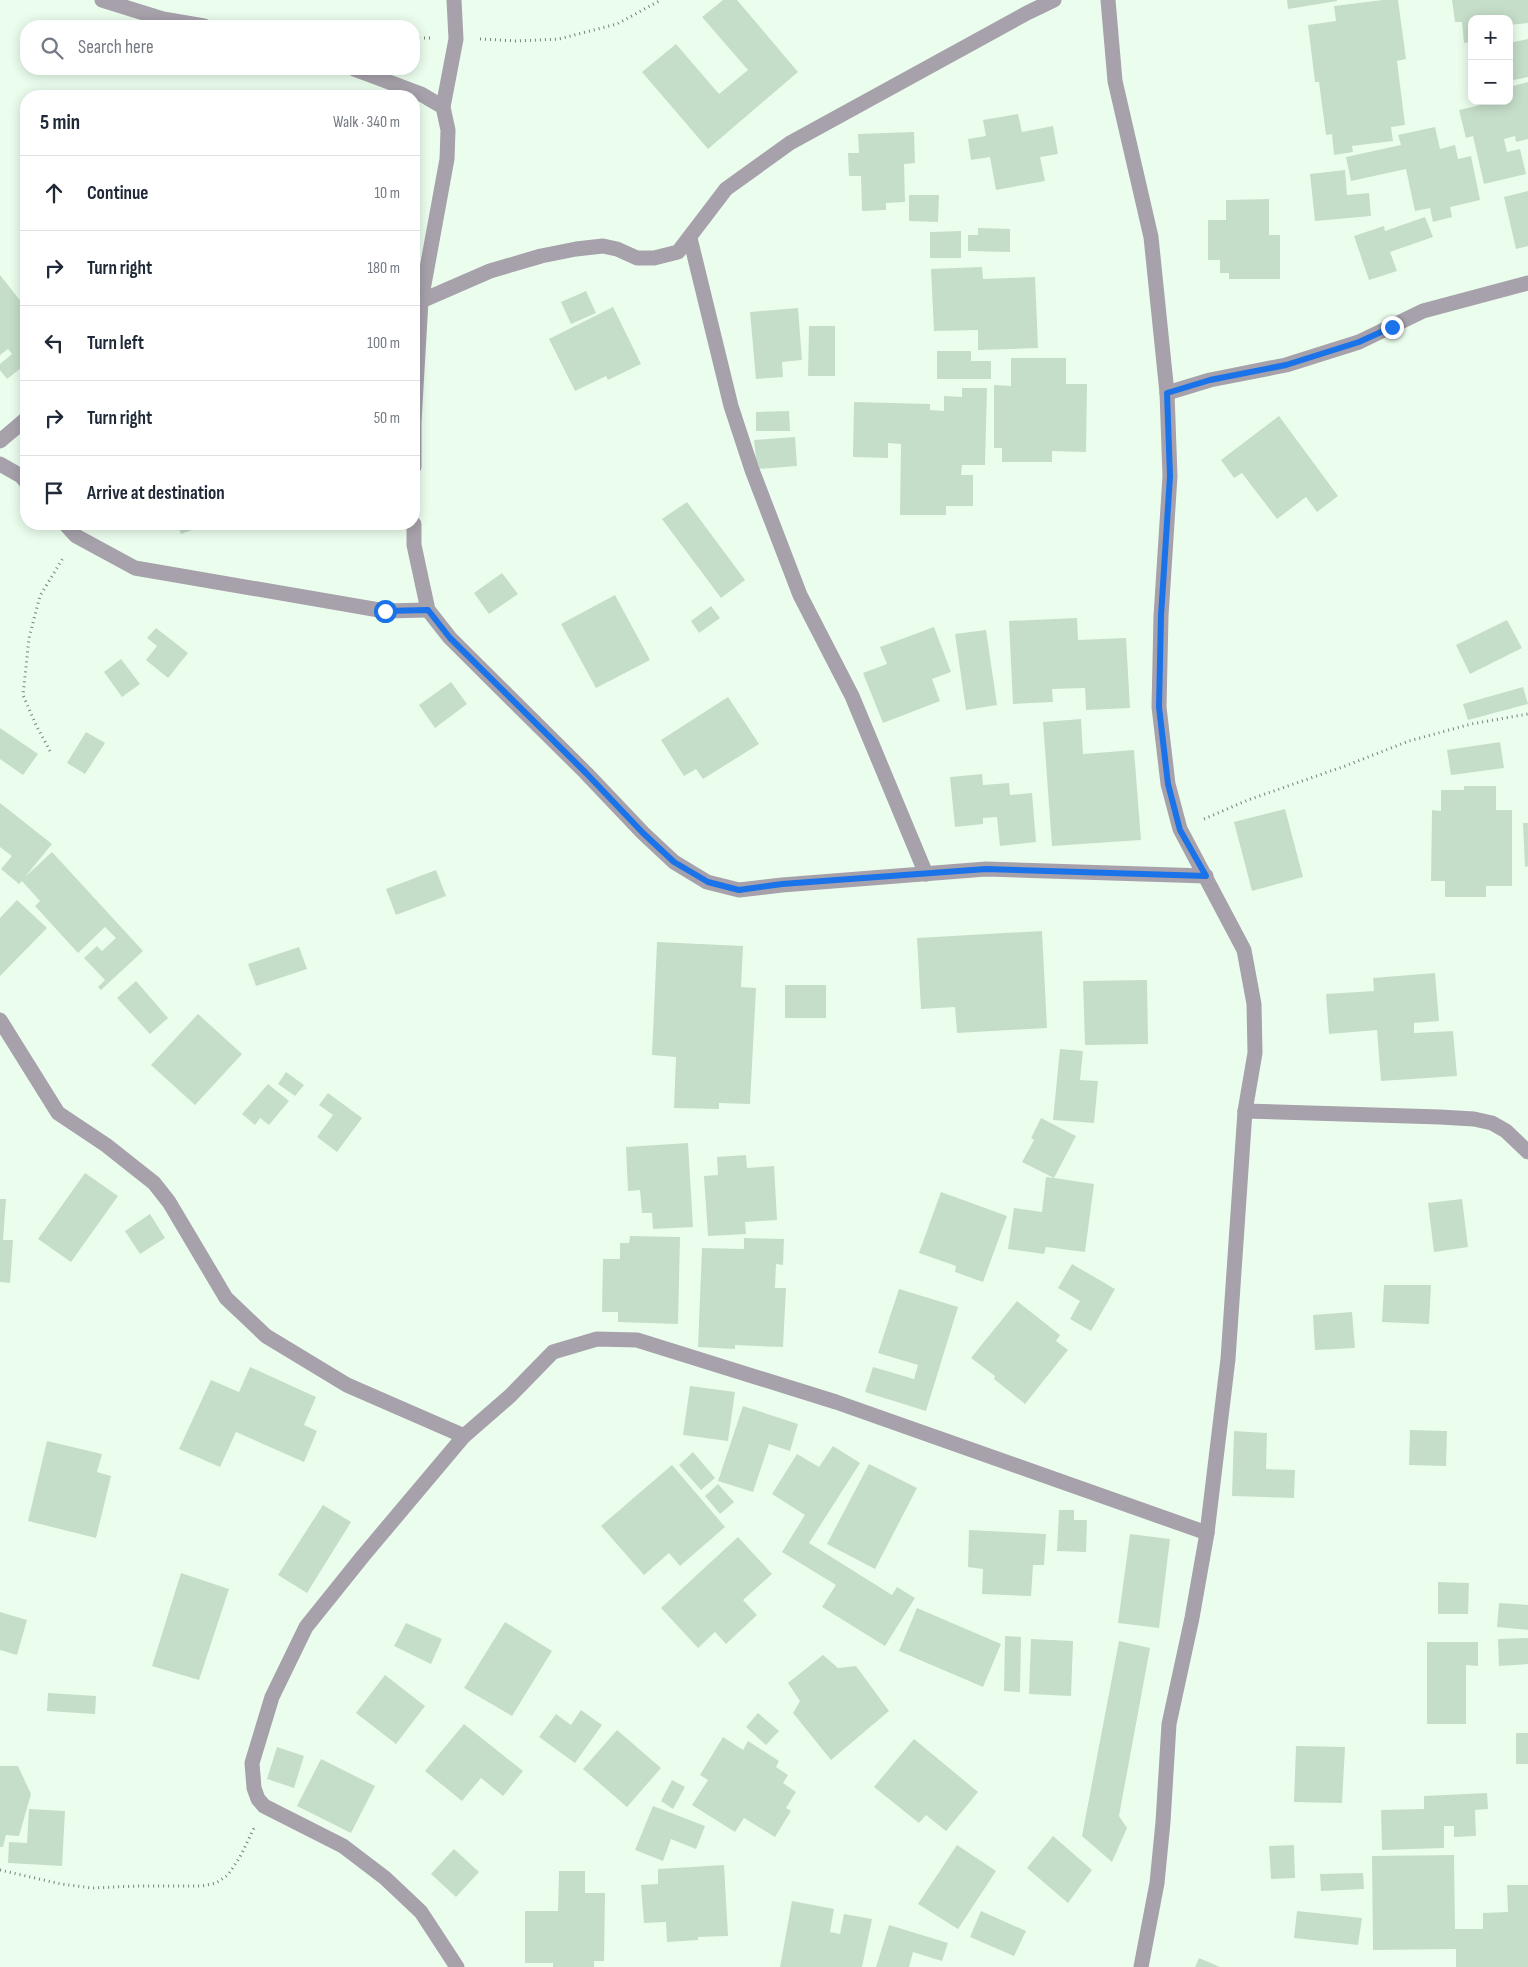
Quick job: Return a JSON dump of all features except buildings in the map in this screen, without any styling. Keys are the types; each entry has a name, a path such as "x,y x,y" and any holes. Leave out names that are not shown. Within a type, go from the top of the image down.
{"street":[{"path":"102,0 168,20"},
{"path":"420,318 420,274 447,160 448,130 444,107 456,39 454,0"},
{"path":"421,301 490,271 541,256 603,246 617,249 637,258 654,258 678,252 690,238 711,206 726,189 790,143 1054,0"},
{"path":"1108,0 1115,81 1151,237 1167,393 1170,476 1161,616 1159,707 1168,784 1180,830 1244,950 1254,1004 1255,1053 1244,1111 1228,1360 1207,1533 1192,1618 1169,1724 1157,1883 1141,1967"},
{"path":"370,75 410,90"},
{"path":"420,94 444,107"},
{"path":"690,238 731,406 752,470 800,595 852,696 926,874"},
{"path":"1167,393 1210,380 1286,365 1359,342 1423,311 1528,283"},
{"path":"0,440 20,424"},
{"path":"0,464 20,475"},
{"path":"70,530 76,536 135,568 385,611 428,610"},
{"path":"414,530 414,545 428,610 450,638 586,773 643,833 674,862 708,882 739,890 782,884 986,869 1206,876"},
{"path":"0,1020 58,1113 106,1145 154,1183 169,1202 226,1298 266,1336 347,1385 464,1436"},
{"path":"1244,1111 1440,1117 1474,1120 1492,1123 1506,1131 1528,1152"},
{"path":"457,1967 421,1912 385,1878 343,1846 264,1806 258,1799 254,1788 252,1762 272,1697 306,1627 464,1436 510,1396 553,1352 597,1339 637,1340 836,1402 1207,1533"}],"path":[{"path":"456,39 517,41 559,39 617,24 661,0"},
{"path":"50,751 36,725 24,695 29,638 40,596 76,536"},
{"path":"1180,830 1248,800 1409,741 1471,724 1528,714"},
{"path":"0,1870 61,1884 92,1888 202,1886 216,1883 228,1875 240,1857 264,1806"}],"route":[{"path":"385,611 428,610 450,638 586,773 643,833 674,862 708,882 739,890 782,884 986,869 1206,876 1180,830 1168,784 1159,707 1161,616 1170,476 1167,393 1210,380 1286,365 1359,342 1392,327"}]}
